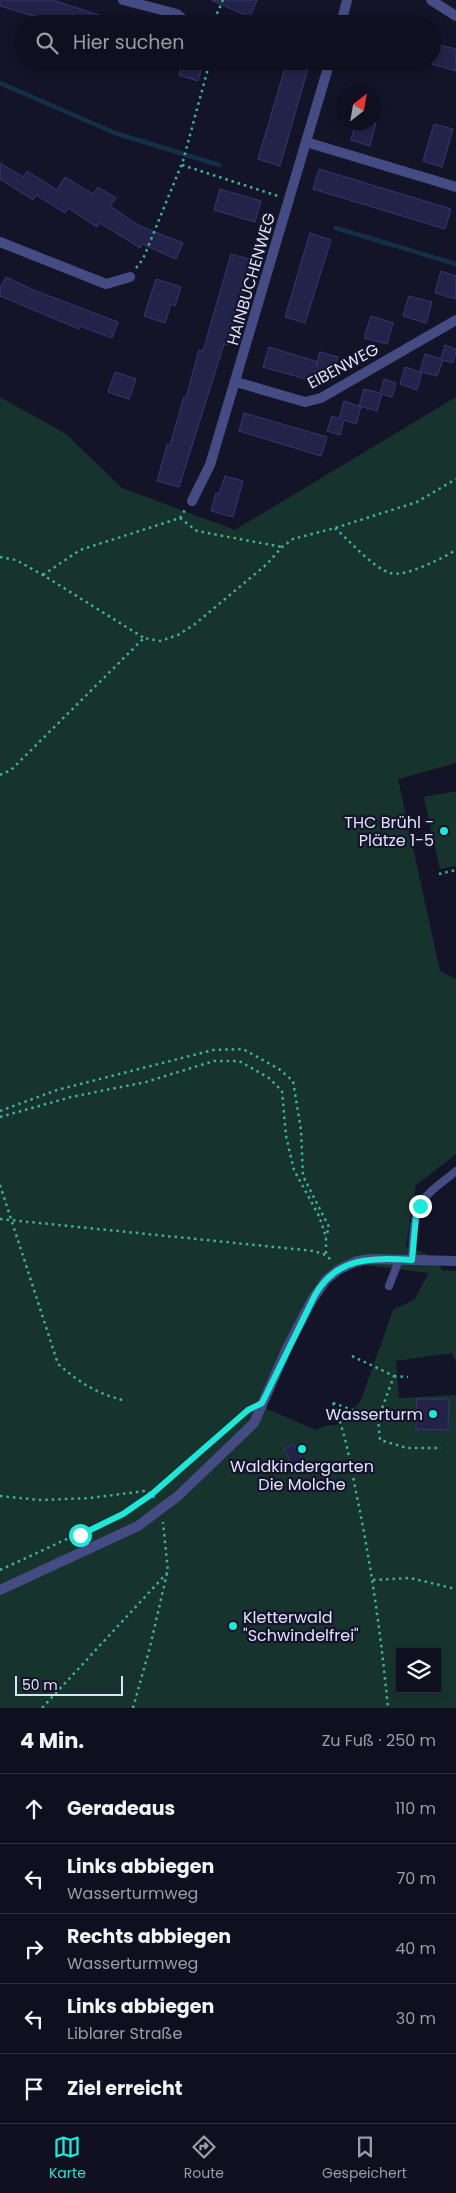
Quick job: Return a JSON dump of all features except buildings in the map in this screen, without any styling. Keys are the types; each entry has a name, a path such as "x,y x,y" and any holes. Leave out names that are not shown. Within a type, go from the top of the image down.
{"street":[{"path":"123,0 177,15"},
{"path":"343,15 347,0"},
{"path":"431,0 456,16"},
{"name":"HAINBUCHENWEG","path":"189,504 210,466 327,70"},
{"path":"306,142 456,187"},
{"path":"0,242 106,284 130,277"},
{"name":"EIBENWEG","path":"236,382 305,402 321,398 456,320"},
{"path":"0,1590 138,1526 161,1510 254,1423 315,1295 326,1280 338,1270 357,1261 372,1259 456,1261"}],"lane":[{"path":"412,1260 416,1216 420,1206 425,1198 456,1171"},
{"path":"389,1286 399,1260"}],"path":[{"path":"216,15 223,0"},
{"path":"130,277 143,260 183,163 208,70"},
{"path":"183,163 290,200"},
{"path":"0,557 16,560 43,575 144,638 160,641 178,635 189,628 267,564 282,547 293,539 417,502 456,479"},
{"path":"43,575 80,550 180,518 189,504"},
{"path":"180,518 197,531 282,547"},
{"path":"335,528 379,568 392,574 405,572 456,550"},
{"path":"0,775 11,770 144,638"},
{"path":"439,874 456,870"},
{"path":"0,1110 57,1090 213,1050 243,1049 279,1069 292,1081 301,1130 303,1176 329,1227 326,1237 326,1255"},
{"path":"0,1116 146,1082 214,1061 239,1061 269,1078 282,1091 286,1136 294,1170 318,1216 326,1237"},
{"path":"0,1184 58,1364 79,1381 104,1395 126,1401"},
{"path":"0,1219 314,1251 326,1255 338,1270"},
{"path":"352,1356 394,1376 408,1377"},
{"path":"394,1376 378,1419 380,1440 407,1448 441,1448"},
{"path":"0,1570 123,1514 152,1494 248,1410 262,1403"},
{"path":"378,1419 333,1403 342,1424 373,1580 380,1625 388,1708"},
{"path":"0,1496 40,1500 90,1498 145,1491 152,1494"},
{"path":"133,1708 168,1572 161,1510"},
{"path":"42,1708 168,1572"},
{"path":"373,1580 410,1578 456,1589"}],"green space":[{"path":"0,397 66,434 122,488 235,530 456,397 456,763 398,779 440,971 456,979 456,1154 416,1185 406,1246 434,1257 442,1270 456,1271 456,1363 452,1353 396,1361 399,1398 456,1395 456,1708 0,1708","holes":["364,1265 429,1273 414,1300 393,1310 361,1400 342,1424 324,1426 316,1430 265,1408 296,1334 318,1297 330,1282 342,1272"]},
{"name":"THC Brühl - Plätze 1-5","path":"456,791 456,866 440,869 424,797"}],"waterway":[{"path":"0,83 115,133 219,165"},
{"path":"336,228 456,264"}],"place":[{"name":"THC Brühl - Plätze 1-5","path":"444,831"},
{"name":"Wasserturm","path":"433,1414"},
{"name":"Waldkindergarten Die Molche","path":"302,1449"},
{"name":"Kletterwald \"Schwindelfrei\"","path":"233,1626"}],"route":[{"path":"80,1535 123,1514 152,1494 248,1410 262,1403 288,1346 317,1291 338,1270 357,1261 372,1259 412,1260 416,1216 420,1206"}]}
